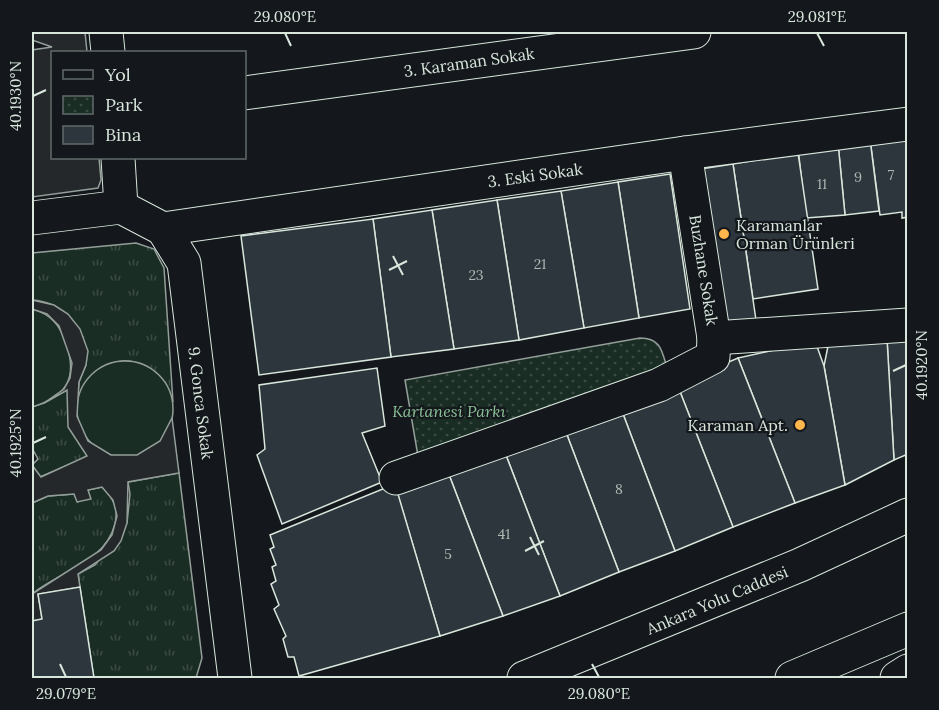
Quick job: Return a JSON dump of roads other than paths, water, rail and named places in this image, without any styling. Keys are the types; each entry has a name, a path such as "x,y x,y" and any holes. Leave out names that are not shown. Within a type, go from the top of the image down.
{"main road":[{"path":"106,32 108,51"},
{"name":"3. Karaman Sokak","path":"246,93 694,32"},
{"name":"3. Eski Sokak","path":"163,229 685,153 908,124"},
{"name":"Buzhane Sokak","path":"685,153 714,338 908,325"},
{"path":"118,159 121,207"},
{"path":"32,218 121,207 163,229"},
{"name":"9. Gonca Sokak","path":"163,229 184,263 235,678"},
{"path":"396,478 659,385 714,357 714,338"},
{"name":"Ankara Yolu Caddesi","path":"524,678 800,565 908,515"},
{"path":"792,678 908,629"},
{"path":"897,678 908,671"}],"place":[{"name":"Karamanlar Orman Ürünleri","path":"724,234"},
{"name":"Karaman Apt.","path":"800,425"}],"park label":[{"name":"Kartanesi Parkı","path":"449,411"}]}
